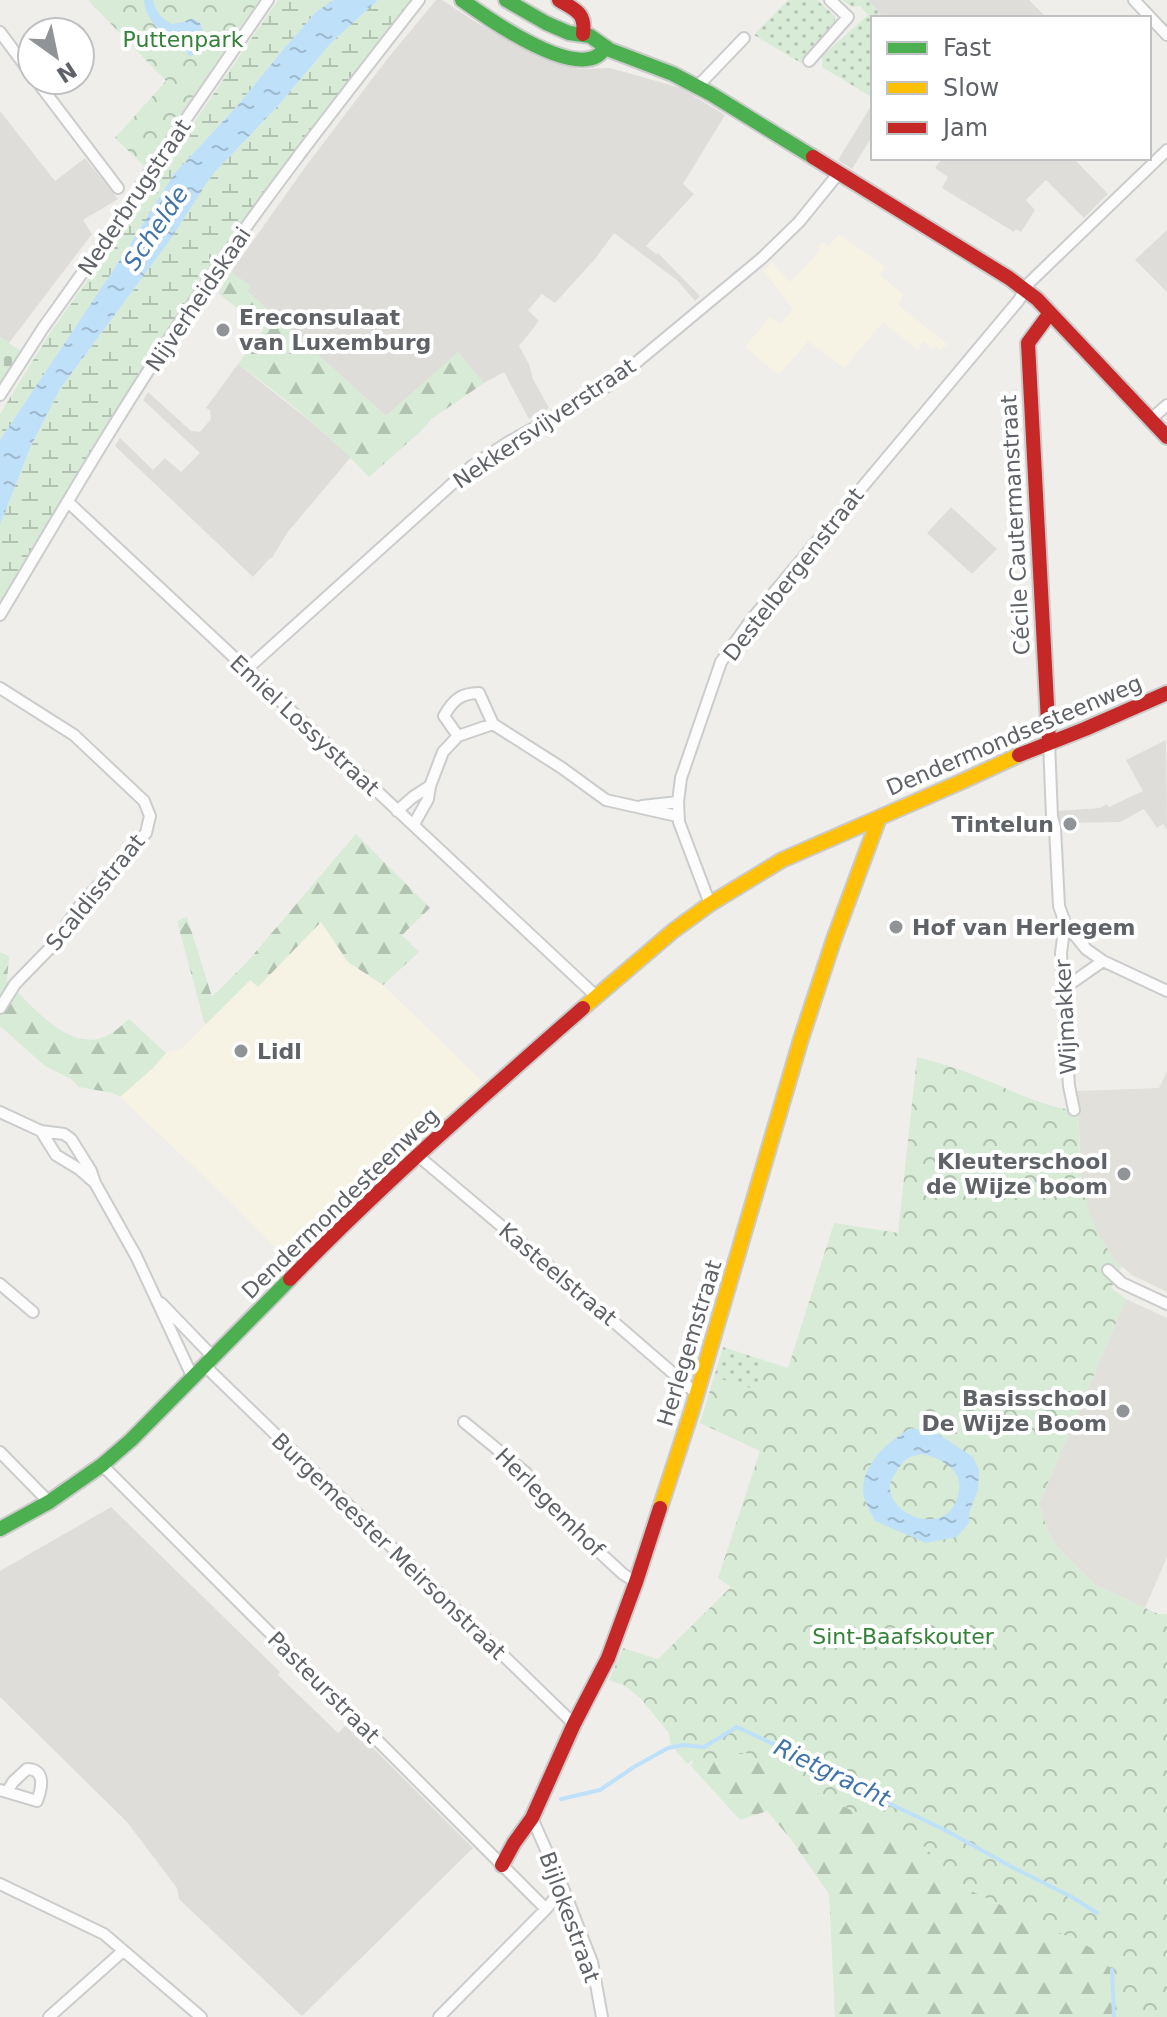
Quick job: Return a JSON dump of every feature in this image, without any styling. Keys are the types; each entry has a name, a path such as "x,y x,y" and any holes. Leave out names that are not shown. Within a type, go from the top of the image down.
{"street":[{"name":"Nederbrugstraat","path":"0,395 268,0"},
{"name":"Nijverheidskaai","path":"0,615 137,388 192,304 292,164 419,0"},
{"path":"462,0 553,54 593,58 606,47"},
{"path":"506,0 546,23 569,33 583,34 697,87 1026,290 1167,437"},
{"path":"559,0 581,14 585,22 583,34 564,56"},
{"path":"809,61 848,17 830,0"},
{"path":"1134,0 1149,16"},
{"path":"1151,18 1167,35"},
{"path":"0,32 16,54"},
{"path":"697,87 744,38"},
{"path":"48,96 118,188"},
{"name":"Destelbergenstraat","path":"710,904 677,816 681,778 721,662 751,620 1036,277 1167,150"},
{"name":"Nekkersvijverstraat","path":"247,669 472,466 608,386 749,269 799,222 838,174"},
{"name":"Cécile Cautermanstraat","path":"1049,742 1028,343 1050,313"},
{"path":"1151,419 1167,405"},
{"name":"Emiel Lossystraat","path":"68,502 597,997"},
{"name":"Scaldisstraat","path":"0,688 74,735 144,801 150,816 146,833 79,907 51,947 15,984 0,1008"},
{"path":"458,736 444,716 450,705 467,693 479,693 493,724 606,800 677,816"},
{"name":"Dendermondsesteenweg","path":"710,904 782,860 1022,753 1167,693"},
{"path":"414,824 428,799 443,752 458,736 493,724"},
{"name":"Wijmakker","path":"1049,742 1059,906 1065,923 1061,953 1069,1086 1074,1110"},
{"path":"397,811 430,786"},
{"path":"636,807 678,802"},
{"name":"Herlegemstraat","path":"502,1865 532,1818 608,1658 636,1582 697,1394 801,1039 879,818"},
{"name":"Dendermondesteenweg","path":"0,1529 49,1502 102,1465 131,1440 308,1260 417,1155 673,931 710,904"},
{"path":"1065,923 1086,949 1103,961 1167,991"},
{"path":"1063,989 1103,961"},
{"path":"0,1112 41,1131 64,1134 71,1139 136,1256 193,1378"},
{"path":"41,1131 56,1155 95,1183"},
{"name":"Kasteelstraat","path":"417,1155 697,1394"},
{"path":"1108,1270 1122,1283 1167,1304"},
{"path":"0,1284 33,1312"},
{"name":"Burgemeester Meirsonstraat","path":"154,1296 210,1362 574,1724"},
{"name":"Herlegemhof","path":"464,1422 526,1473 544,1501 623,1574 636,1582"},
{"path":"0,1452 49,1502"},
{"name":"Pasteurstraat","path":"102,1465 546,1909"},
{"name":"Bijlokestraat","path":"532,1818 592,1962 602,2017"},
{"path":"0,1884 104,1934 201,2017"},
{"path":"439,2017 563,1888"},
{"path":"49,2017 123,1951"}],"shaded area":[{"path":"436,0 442,0 541,58 579,69 610,68 681,88 725,115 683,184 694,194 646,246 658,253 700,296 695,301 678,281 614,233 555,303 542,294 528,310 539,321 519,346 549,408 529,419 504,372 484,383 458,353 386,416 247,291 231,272 306,166"},
{"path":"868,0 1029,0 1045,16 882,16"},
{"path":"871,106 871,138 852,169 838,160"},
{"path":"0,111 55,181 85,158 118,199 83,220 92,234 9,343 0,337"},
{"path":"1075,160 1108,194 1084,218 1046,180 1026,200 1035,210 1021,232 1016,229 1014,232 942,188 948,177 935,168 940,161"},
{"path":"1167,230 1167,292 1135,260"},
{"path":"839,234 885,267 880,275 903,295 898,305 947,344 941,350 936,346 933,349 923,341 918,350 883,322 844,368 808,341 779,375 745,347 770,317 780,325 793,309 764,271 772,262 790,282 821,250 818,247 822,242 828,247"},
{"path":"238,364 351,457 287,533 272,558 253,577 115,446 120,438 153,470 165,458 181,472 200,453 143,400 148,392 191,431 200,432 211,419 210,410 206,408"},
{"path":"951,507 997,549 972,574 927,533"},
{"path":"1166,740 1167,830 1163,824 1157,828 1144,809 1120,822 1059,823 1058,811 1100,808 1107,804 1109,807 1143,791 1126,760"},
{"path":"321,922 348,962 383,985 487,1086 289,1262 229,1200 120,1097 166,1053 181,1049 251,980 258,986"},
{"name":"Kleuterschool de Wijze boom","path":"1167,1071 1167,1292 1132,1275 1114,1260 1093,1225 1082,1189 1077,1091 1159,1088"},
{"name":"Basisschool De Wijze Boom","path":"1126,1299 1167,1318 1167,1557 1145,1608 1094,1584 1057,1547 1039,1504"},
{"path":"111,1507 338,1733 348,1723 473,1848 302,2016 179,1899 177,1888 127,1822 0,1697 0,1571"}],"green space":[{"name":"Puttenpark","path":"88,0 259,0 145,167 115,138 166,81"},
{"path":"278,0 334,0 317,11 238,105 174,174 0,440 0,414 50,333 133,217 145,194"},
{"path":"378,0 413,0 268,187 186,302 0,603 0,525 31,446 60,389 170,240 212,175 277,107 331,43"},
{"path":"788,0 817,0 835,16 835,22 801,63 754,35"},
{"path":"843,0 868,0 882,16 871,16 871,97 822,67 822,56 868,15 860,6 852,7"},
{"path":"231,272 251,286 247,291 386,416 458,352 484,383 430,420 369,477 306,417 238,364 264,329 218,293"},
{"path":"0,337 21,351 0,386"},
{"path":"356,834 430,908 402,935 419,952 383,985 348,962 321,922 258,987 250,980 205,1025 177,921 187,917 212,997 247,962"},
{"path":"0,952 9,956 7,981 63,1032 90,1040 108,1035 129,1019 166,1053 120,1097 79,1087 71,1079 45,1066 0,1026"},
{"name":"Sint-Baafskouter","path":"917,1057 965,1071 1051,1106 1078,1110 1082,1177 1089,1209 1107,1248 1122,1266 1111,1288 1126,1299 1039,1504 1057,1547 1094,1584 1158,1614 1167,1614 1167,2017 1114,2017 1112,1970 1092,1948 957,1884 925,1847 819,1794 745,1752 691,1766 694,1759 687,1764 670,1743 669,1733 641,1699 624,1685 609,1680 623,1648 658,1659 731,1587 718,1578 760,1451 700,1423 714,1377 756,1390 766,1361 788,1368 834,1223 898,1233"},
{"path":"723,1347 766,1361 756,1390 714,1377"},
{"path":"745,1751 819,1794 925,1847 957,1884 1092,1948 1112,1970 1114,2017 835,2017 829,1894 767,1811 740,1820 691,1766"}],"water":[{"path":"144,0 153,0 160,14 172,24 192,18 200,23 203,31 194,54 188,55 184,41 169,36 157,27 148,15"},
{"name":"Schelde","path":"334,0 378,0 331,43 277,107 212,175 170,240 60,389 31,446 0,525 0,440 174,174 238,105 317,11"},
{"path":"911,1428 938,1434 973,1457 979,1470 978,1490 969,1513 969,1523 957,1537 926,1543 875,1521 866,1503 864,1481 878,1454","holes":["923,1454 951,1467 959,1487 956,1501 945,1515 918,1518 895,1502 890,1485 906,1460"]}],"waterway":[{"name":"Rietgracht","path":"561,1799 600,1790 668,1748 683,1745 704,1747 737,1727 846,1778 1097,1913"},
{"path":"1112,1970 1114,2017"}],"traffic: fast":[{"path":"462,0 527,42 547,51 583,60 597,56 606,47"},
{"path":"506,0 546,23 569,33 590,36 610,50 673,74 813,157"},
{"path":"0,1529 49,1502 102,1465 131,1440 290,1279"}],"traffic: slow":[{"path":"583,1008 673,931 710,904 782,860 1019,755"},
{"path":"660,1508 692,1410 801,1039 879,818"}],"traffic: jam":[{"path":"559,0 581,16 583,34"},
{"path":"813,157 1009,278 1037,299 1167,437"},
{"path":"1049,742 1028,343 1050,313"},
{"path":"1019,755 1167,693"},
{"path":"290,1279 397,1174 583,1008"},
{"path":"502,1865 532,1818 608,1658 660,1508"}],"place":[{"name":"Ereconsulaat van Luxemburg","path":"223,330"},
{"name":"Tintelun","path":"1070,824"},
{"name":"Hof van Herlegem","path":"896,927"},
{"name":"Lidl","path":"241,1051"},
{"name":"Kleuterschool de Wijze boom","path":"1124,1174"},
{"name":"Basisschool De Wijze Boom","path":"1123,1411"}]}
